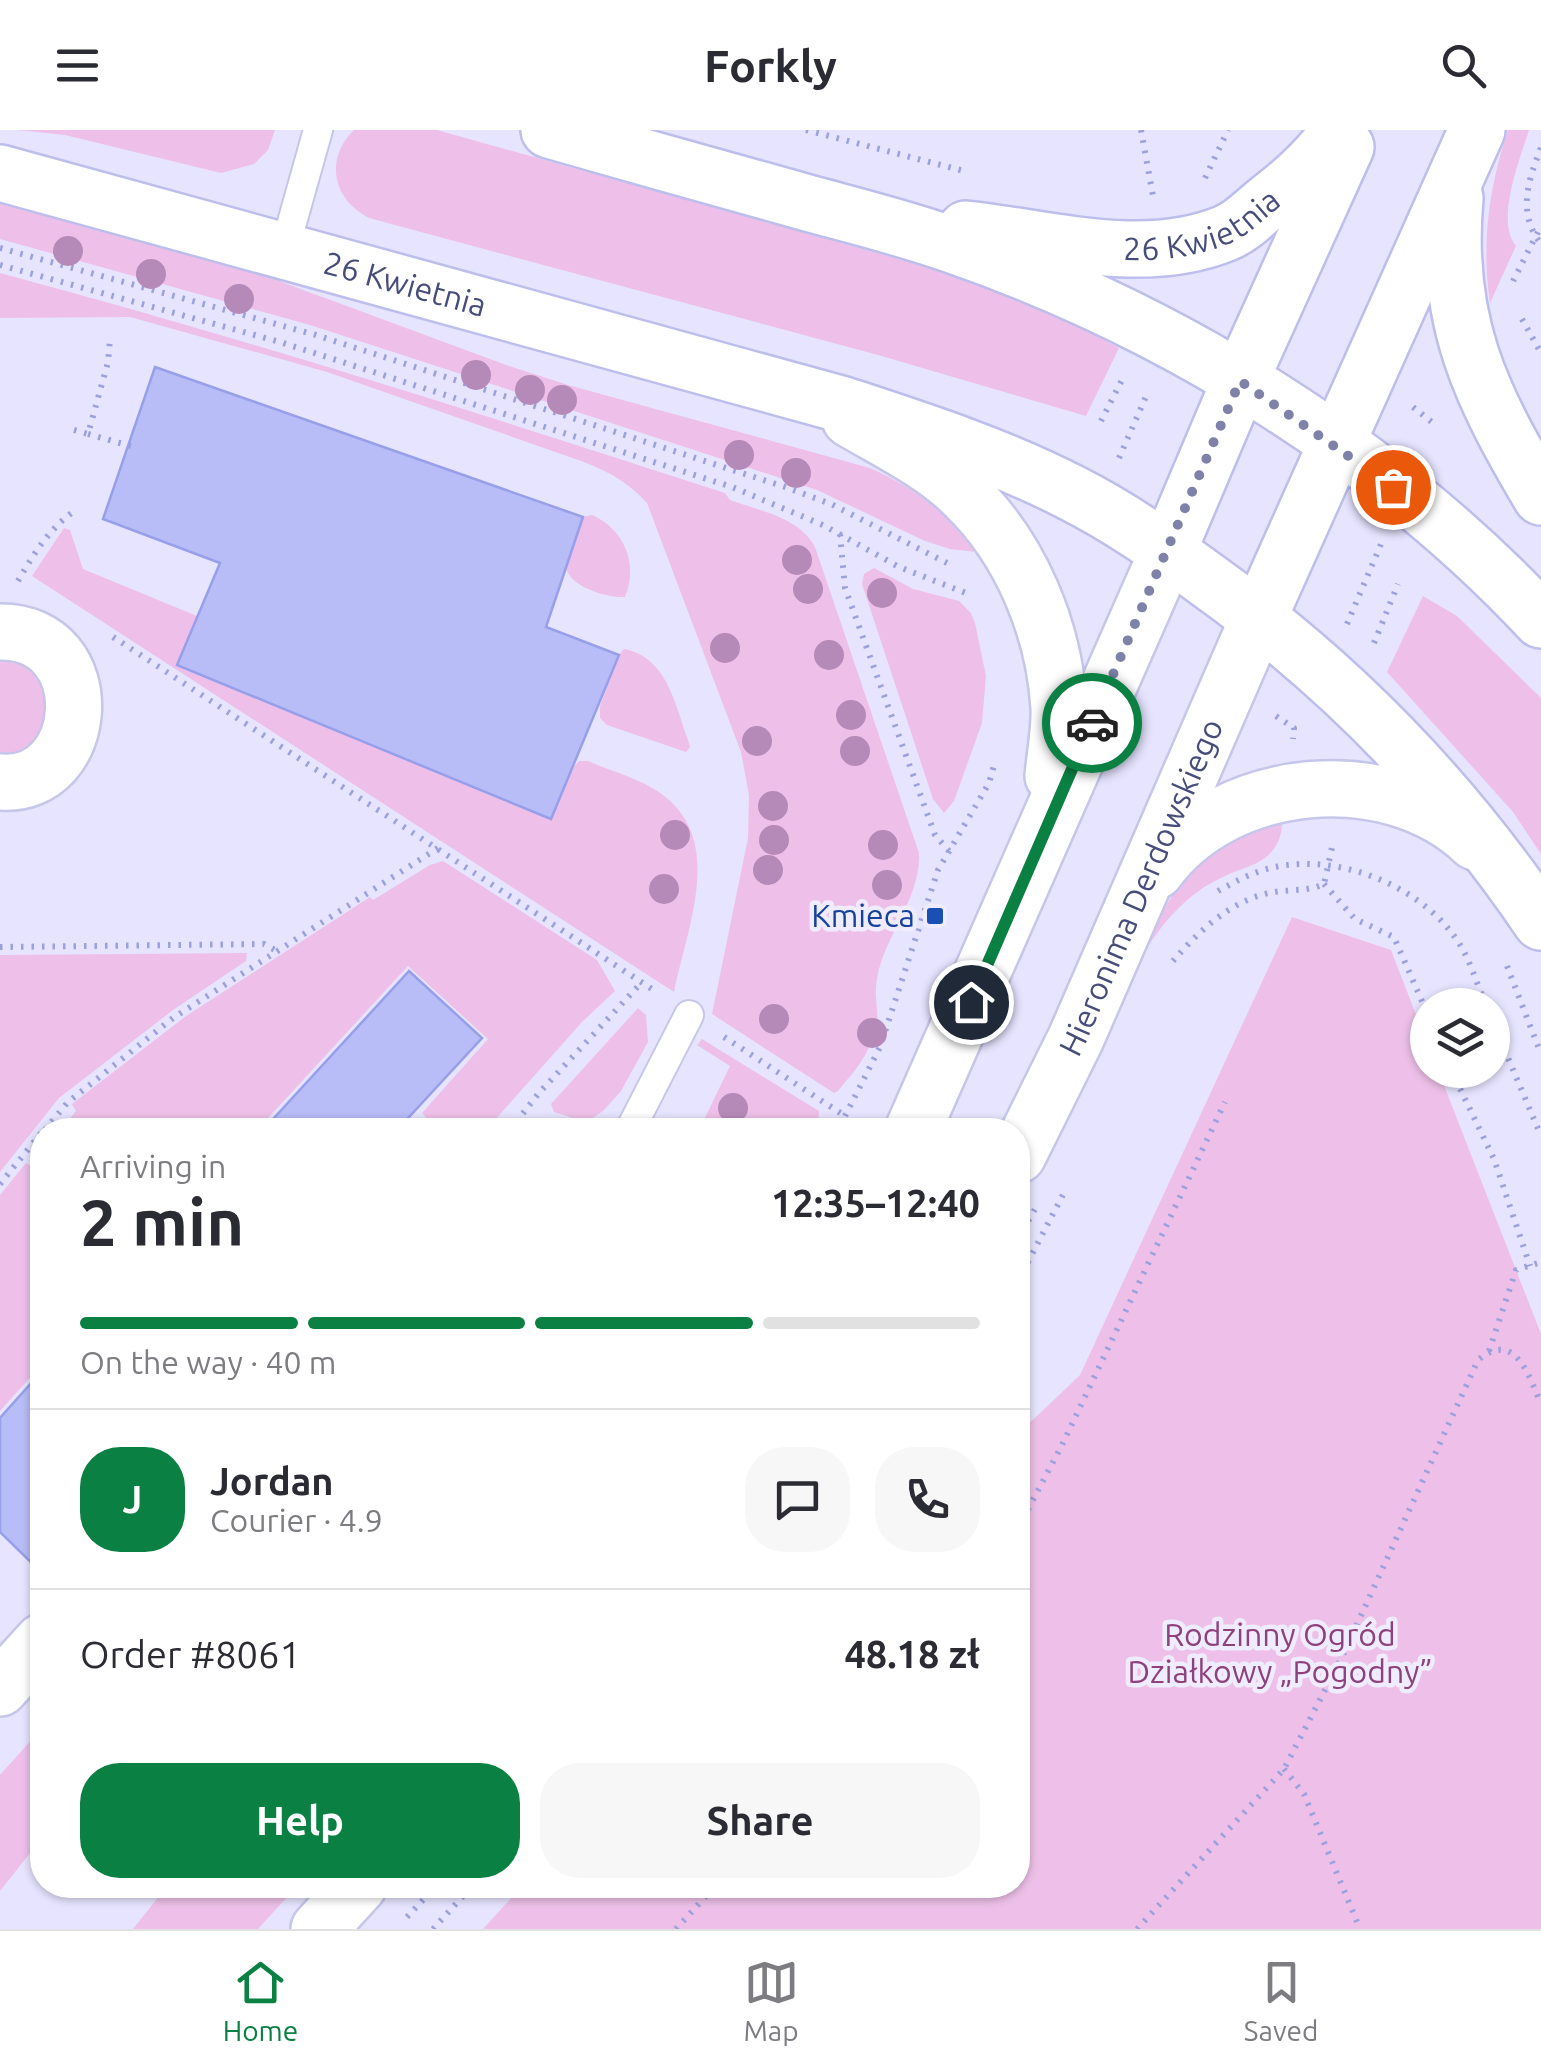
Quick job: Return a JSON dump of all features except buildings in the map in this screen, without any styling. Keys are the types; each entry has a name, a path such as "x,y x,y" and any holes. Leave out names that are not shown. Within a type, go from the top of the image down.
{"street":[{"name":"26 Kwietnia","path":"549,130 955,246 1048,282 1150,329 1240,381"},
{"name":"26 Kwietnia","path":"854,216 1106,248 1174,247 1209,240 1242,224 1294,184 1340,130"},
{"path":"918,1118 1240,381 1354,130"},
{"path":"1470,145 1455,199 1452,240 1459,320 1501,427 1541,497"},
{"name":"Hieronima Derdowskiego","path":"1030,1131 1076,1038 1470,145"},
{"name":"26 Kwietnia","path":"0,173 844,405 981,452 1072,493 1168,552"},
{"path":"1240,381 1336,444 1460,540 1541,620"},
{"name":"26 Kwietnia","path":"808,396 944,476 966,495 1012,550 1038,612 1059,709 1051,789 1040,843"},
{"path":"1168,552 1259,617 1364,708 1438,786 1541,922"},
{"path":"0,782 36,774 58,756 72,731 76,702 69,676 54,654 32,638 9,607"},
{"path":"1137,898 1173,847 1198,828 1251,803 1304,790 1331,788 1380,792 1420,805 1468,835 1508,874"},
{"path":"0,1688 30,1655"},
{"path":"319,1929 347,1898"}],"lane":[{"path":"284,251 318,130"},
{"path":"636,1118 689,1015"}],"path":[{"path":"1141,130 1156,207"},
{"path":"1196,190 1228,130"},
{"path":"1538,240 1529,223 1525,200 1541,148"},
{"path":"1512,284 1538,240 1541,226"},
{"path":"0,248 316,335 784,487 831,504 940,561 959,565"},
{"path":"0,265 374,371 732,486 840,534 927,580 980,598"},
{"path":"1513,310 1541,353"},
{"path":"88,434 108,362 110,340"},
{"path":"1101,421 1124,375"},
{"path":"1132,427 1155,380"},
{"path":"74,430 134,447"},
{"path":"9,607 43,541 72,512"},
{"path":"840,534 845,588 934,835 949,851"},
{"path":"1344,633 1368,574"},
{"path":"1372,649 1398,584"},
{"path":"126,646 845,1116 880,1047 932,884 989,783 998,750"},
{"path":"55,1118 67,1103 173,1018 438,848"},
{"path":"1324,884 1330,863"},
{"path":"1264,870 1330,863 1382,881 1428,910 1461,946 1479,988"},
{"path":"1225,912 1256,896 1324,884"},
{"path":"1324,884 1355,919 1394,936 1416,988"},
{"path":"0,947 264,944 275,950"},
{"path":"519,1118 642,982"},
{"path":"1510,1063 1541,1136"},
{"path":"1460,1088 1494,1159 1530,1266"},
{"path":"1030,1505 1225,1102"},
{"path":"0,1184 30,1148"},
{"path":"1138,1929 1284,1769 1342,1656 1478,1360 1488,1351 1516,1270 1541,1262"},
{"path":"1488,1351 1502,1350 1522,1360 1541,1404"},
{"path":"1284,1769 1304,1794 1360,1929"},
{"path":"397,1929 425,1898"},
{"path":"432,1929 461,1898"},
{"path":"676,1929 704,1898"}],"green space":[{"path":"18,130 275,130 268,150 254,164 221,173 65,135"},
{"path":"354,130 437,130 945,272 1058,315 1119,348 1086,416 878,355 369,218 347,201 337,178 339,153"},
{"path":"1508,130 1529,130 1509,206 1510,235 1516,246 1490,303 1488,215"},
{"path":"0,203 271,278 568,385 870,468 932,505 985,553 925,541 817,490 310,325 0,239"},
{"path":"0,273 273,351 725,493 730,500 789,522 808,537 815,547 919,853 914,886 877,979 874,1036 863,1059 838,1091 834,1093 712,1014 748,838 749,795 741,752 647,503 640,496 618,478 584,462 327,372 130,317 0,318"},
{"path":"592,515 613,529 626,549 630,572 625,597 590,590 575,581 566,568 583,517"},
{"path":"64,528 70,530 83,569 197,616 177,666 550,819 571,770 579,761 645,784 672,802 688,824 696,849 697,877 674,992 32,576"},
{"path":"874,568 913,589 959,601 975,623 986,676 982,723 954,801 944,813 933,799 862,584 864,574"},
{"path":"1423,596 1457,616 1541,698 1541,854 1513,812 1387,672"},
{"path":"624,649 639,654 660,672 679,712 690,747 686,752 607,725 600,718 600,706"},
{"path":"0,651 43,670 49,738 0,766"},
{"path":"1281,817 1279,839 1270,854 1210,884 1186,901 1141,958 1167,905 1193,870 1228,843"},
{"path":"443,861 597,960 615,991 582,1022 497,1118 427,1118 422,1113 488,1039 408,966 268,1118 70,1118 76,1111 72,1104 186,1016 370,897 373,900"},
{"name":"Rodzinny Ogród Działkowy „Pogodny”","path":"1292,917 1391,950 1410,999 1410,1088 1445,1088 1541,1334 1541,1929 483,1929 511,1898 1030,1898 1030,1423 1080,1375"},
{"path":"247,953 246,961 173,1010 59,1098 43,1118 30,1118 30,1134 0,1172 0,955"},
{"path":"638,1008 646,1015 648,1042 621,1091 604,1110 593,1118 573,1118 554,1112 551,1104"},
{"path":"702,1039 819,1111 819,1118 705,1118 730,1066 697,1045"},
{"path":"26,1163 30,1165 30,1377 0,1411 0,1195"},
{"path":"30,1741 30,1853 0,1891 0,1775"},
{"path":"158,1898 286,1898 258,1929 133,1929"}],"way so far":[{"path":"1092,723 1240,381 1393,487"}],"place":[{"name":"Kmieca","path":"935,916"}],"route":[{"path":"971,1002 1092,723"}]}
